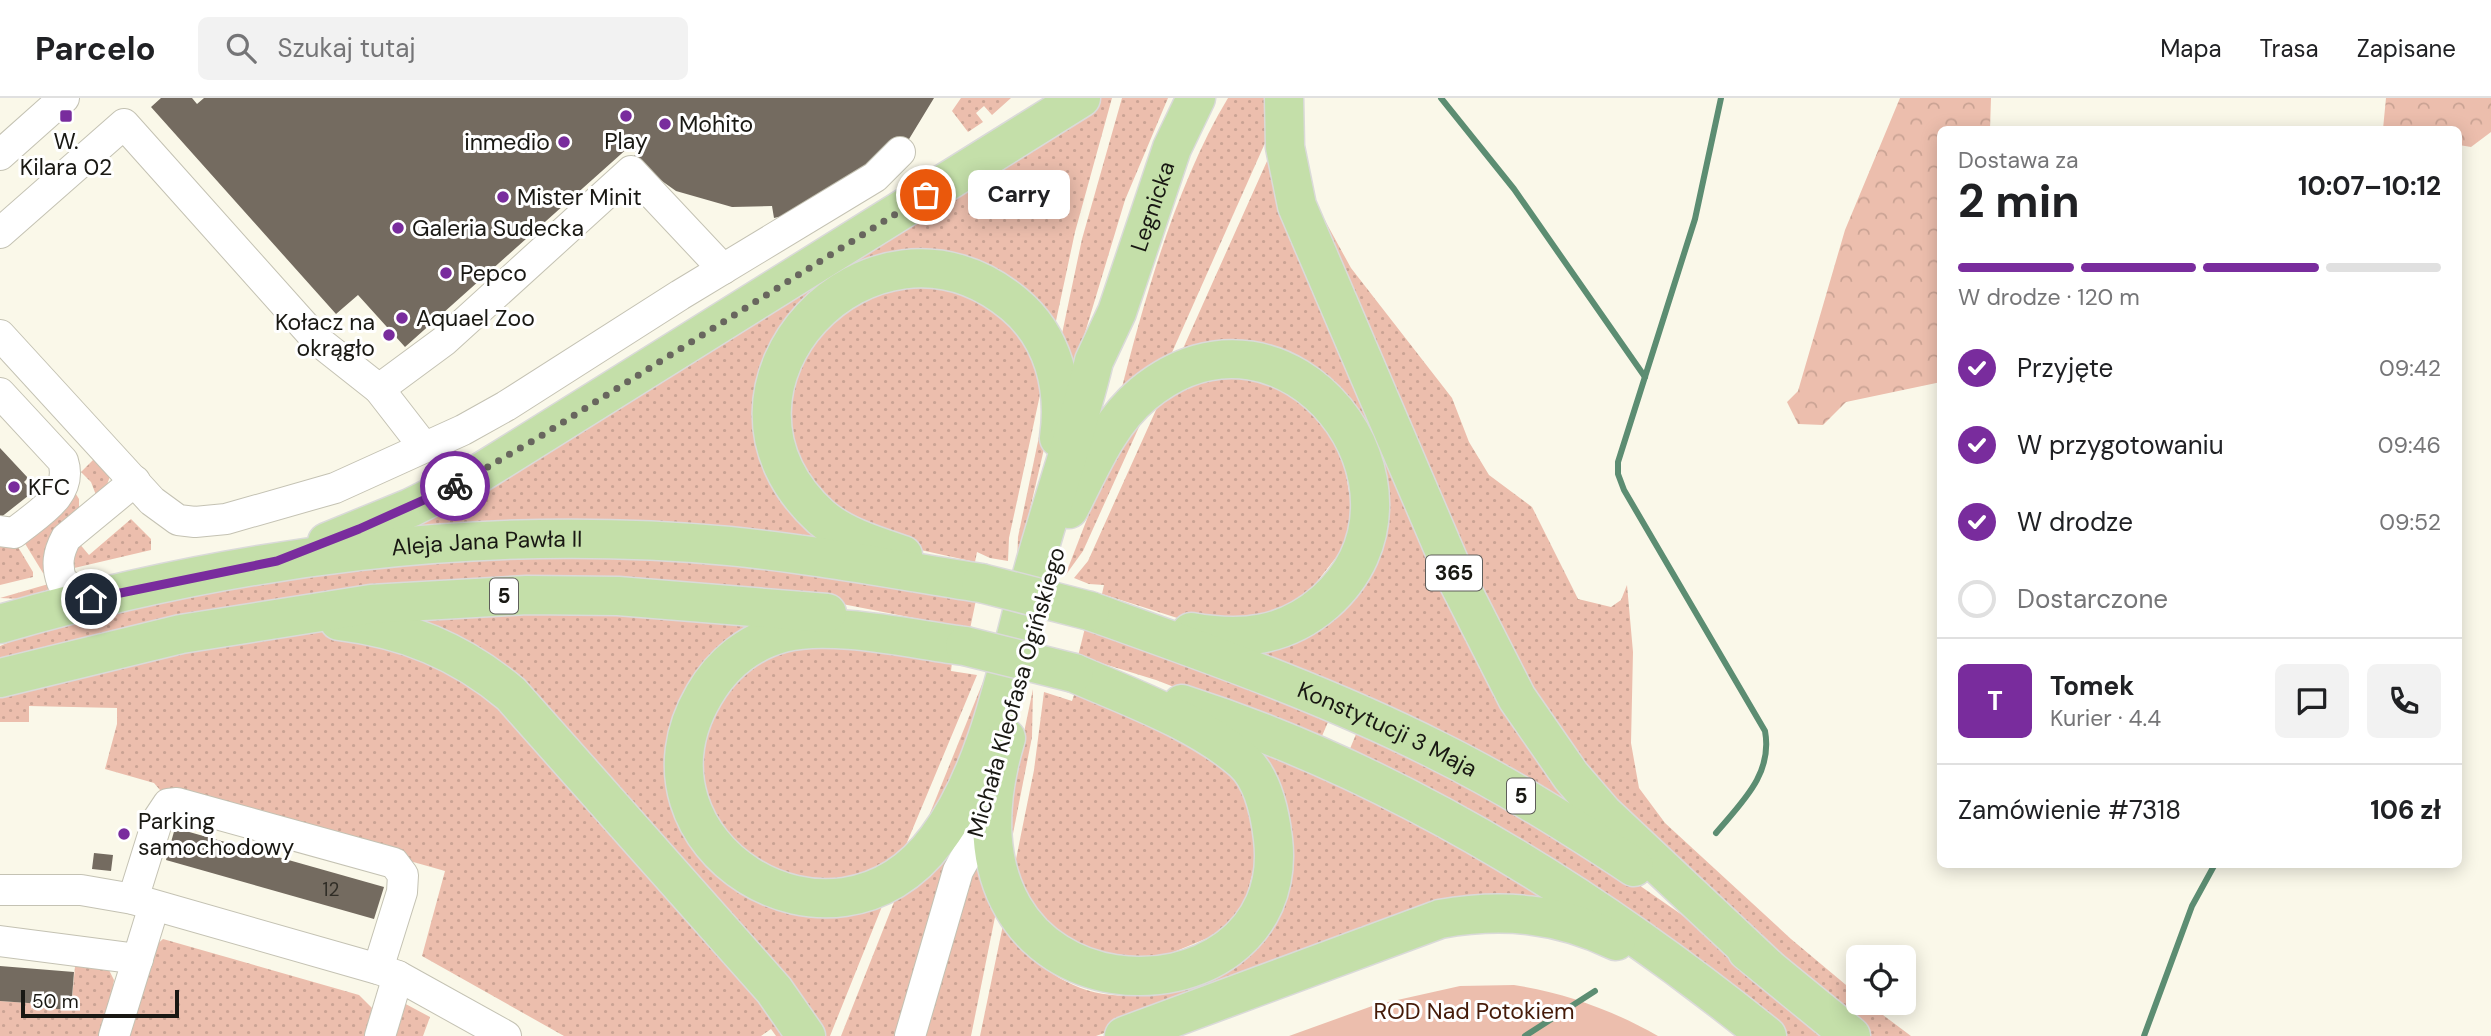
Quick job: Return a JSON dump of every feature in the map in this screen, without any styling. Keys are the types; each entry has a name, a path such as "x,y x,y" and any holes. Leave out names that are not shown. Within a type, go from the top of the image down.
{"main road":[{"path":"277,561 410,508 478,474 1081,98"},
{"name":"Legnicka","path":"1060,509 1094,361 1117,312 1154,193 1196,98"},
{"name":"365","path":"1284,98 1285,147 1297,206 1456,578 1499,667 1547,744 1603,813 1767,967"},
{"path":"981,583 869,544 823,518 797,489 777,446 772,401 784,355 811,315 844,290 865,279 902,270 942,271 968,277 1006,297 1040,334 1052,356 1058,380 1062,418 1060,509"},
{"path":"1060,509 1104,441 1142,395 1178,372 1227,360 1273,367 1299,378 1325,397 1347,424 1367,477 1368,520 1360,551 1330,597 1298,621 1269,634 1224,638 1090,611"},
{"name":"Michała Kleofasa Ogińskiego","path":"989,763 1060,509"},
{"name":"Aleja Jana Pawła II","path":"10,615 277,561 423,545 519,540 619,540 786,552 981,583"},
{"name":"Konstytucji 3 Maja","path":"981,583 1090,611 1249,668 1436,750 1558,817 1665,888 1851,1036"},
{"name":"5","path":"0,678 103,651 243,623 372,604 527,595 618,596 825,612 1074,673 1221,717 1314,755 1421,805 1569,891 1655,949 1767,1036"},
{"path":"243,623 340,621 372,625 438,646 487,674 539,724 766,980 806,1036"},
{"path":"965,646 822,629 784,632 749,647 727,665 711,684 694,715 687,741 688,788 703,829 733,867 758,883 786,894 832,899 865,893 914,865 938,839 989,763"},
{"path":"989,763 992,846 1003,902 1014,924 1052,963 1086,981 1102,985 1133,986 1203,971 1239,941 1265,900 1274,866 1269,815 1251,771 1243,761 1181,721 1074,673"},
{"path":"1124,1036 1440,919 1495,912 1539,914 1602,934 1649,958 1738,1013"}],"street":[{"path":"0,155 64,98"},
{"path":"0,233 124,124 317,340 379,389 424,447"},
{"path":"0,335 152,501 178,520 226,519 335,488 506,406 680,295 875,177 900,152"},
{"path":"379,389 443,341 631,171 723,269"},
{"path":"0,379 22,359"},
{"path":"0,393 63,461 86,495 92,517"},
{"path":"0,531 14,533 54,499 65,486 67,472 63,461"},
{"path":"91,599 62,582 57,563 66,538 135,481"},
{"name":"Michała Kleofasa Ogińskiego","path":"910,1036 958,870 959,835 989,763"},
{"path":"114,1036 138,959 144,902 158,819 168,804 177,803 394,863 403,875 402,892 380,1036"},
{"path":"0,890 81,890 144,902 388,973 506,1036"},
{"path":"0,941 138,959"}],"green space":[{"path":"961,98 1011,98 992,115 984,106 976,113 983,122 968,132 952,111"},
{"path":"1101,98 1112,98 1075,232 1053,335 901,260 764,387 840,541 394,528 518,462"},
{"path":"1122,98 1168,98 1125,200 1072,376 1059,348 1082,239"},
{"path":"1228,98 1274,98 1273,125 1166,366 1120,395 1164,242 1193,166"},
{"path":"1900,98 1991,98 1990,126 1937,126 1937,383 1846,402 1823,425 1798,424 1787,402 1798,391 1845,230"},
{"path":"2386,98 2491,98 2491,132 2471,147 2462,146 2462,126 2383,126"},
{"path":"1272,150 1279,176 1595,820 1254,656 1360,573 1344,404 1177,362"},
{"path":"1307,178 1317,206 1351,268 1452,398 1469,442 1489,475 1532,507 1578,599 1611,607 1621,600 1627,585 1633,652 1631,743 1639,788 1665,823 1791,939 1846,985 1846,1015 1883,1015 1911,1036 1867,1036 1648,845 1525,693 1307,202"},
{"path":"903,280 989,297 1046,367 1009,538 1008,561 990,558 977,552 975,562 889,543 821,504 782,415 819,322"},
{"path":"1256,372 1338,429 1356,532 1294,611 1193,623 1102,594 1104,585 1089,584 1074,578 1088,561 1165,390"},
{"path":"1050,384 1047,436 1017,565 1018,537"},
{"path":"1148,407 1083,551 1065,576 1104,475"},
{"path":"95,458 110,476 106,488 96,495 91,482 81,472"},
{"path":"74,491 79,499 79,510 45,574 21,537"},
{"path":"131,519 151,539 151,550 70,569 78,542 89,555"},
{"path":"15,542 33,572 33,577 0,585 0,544"},
{"path":"457,555 726,559 976,600 970,629 827,601 679,586 0,666 0,646 77,614 211,584"},
{"path":"52,583 60,594 23,599 0,598"},
{"path":"489,609 766,619 697,686 715,862 887,894 830,1036 818,1036 418,621"},
{"path":"1085,628 1331,715 1319,743 1156,680 1078,656"},
{"path":"332,629 482,683 795,1036 776,1036 771,1029 761,1036 564,1036 422,956 445,871 160,790 154,783 105,769 117,724 117,708 29,706 29,722 0,722 0,691 104,663"},
{"path":"790,639 952,662 951,671 977,675 898,864 847,888 751,868 698,787 714,697"},
{"path":"985,677 977,710 938,818 916,848"},
{"path":"1033,689 1032,737 1008,859 1003,834"},
{"path":"1044,692 1072,701 1075,692 1226,755 1263,833 1239,925 1116,976 1009,894 1034,770"},
{"path":"1359,727 1636,883 1685,917 1834,1036 1784,1036 1347,756"},
{"path":"1247,747 1309,766 1561,901 1406,920 1096,1036 980,1036 1003,925 1037,962 1074,985 1095,992 1141,995 1167,991 1209,979 1234,959 1267,917"},
{"path":"949,848 896,1036 841,1036 900,887"},
{"path":"980,860 996,912 971,1036 923,1036 974,862"},
{"path":"163,939 359,995 372,1008 365,1036 125,1036 155,946"},
{"path":"76,956 109,970 114,980 105,1036 0,1036 0,1001 56,1005 56,1009 71,1010"},
{"name":"ROD Nad Potokiem","path":"1514,985 1588,1004 1658,1036 1289,1036 1375,1005 1460,986"},
{"path":"400,1001 430,1017 423,1036 384,1036"}],"building":[{"name":"Galeria Sudecka","path":"161,98 192,98 197,104 204,98 934,98 903,149 881,156 791,214 774,218 772,206 732,207 676,191 631,159 637,153 630,146 405,347 358,295 336,314 151,107"},
{"name":"KFC","path":"0,448 28,478 24,482 33,492 0,518"},
{"path":"175,828 384,887 374,919 166,860"},
{"path":"94,853 113,855 111,871 92,869"},
{"path":"0,966 74,972 71,1010 56,1009 56,1005 0,1001"}],"waterway":[{"path":"1441,98 1514,189 1645,377"},
{"path":"1716,833 1745,798 1760,774 1766,746 1765,731 1624,490 1618,474 1618,462 1695,219 1721,98"},
{"path":"2144,1036 2192,906 2213,868"},
{"path":"1525,1036 1595,991"}],"way so far":[{"path":"455,486 541,436 926,195"}],"place":[{"name":"W. Kilara 02","path":"66,116"},
{"name":"Play","path":"626,116"},
{"name":"Mohito","path":"665,124"},
{"name":"inmedio","path":"564,142"},
{"name":"Carry","path":"926,195"},
{"name":"Mister Minit","path":"503,197"},
{"name":"Galeria Sudecka","path":"398,228"},
{"name":"Pepco","path":"446,273"},
{"name":"Aquael Zoo","path":"402,318"},
{"name":"Kołacz na okrągło","path":"389,335"},
{"name":"KFC","path":"14,487"},
{"name":"Parking samochodowy","path":"124,834"}],"route":[{"path":"91,599 277,561 410,508 455,486"}]}
